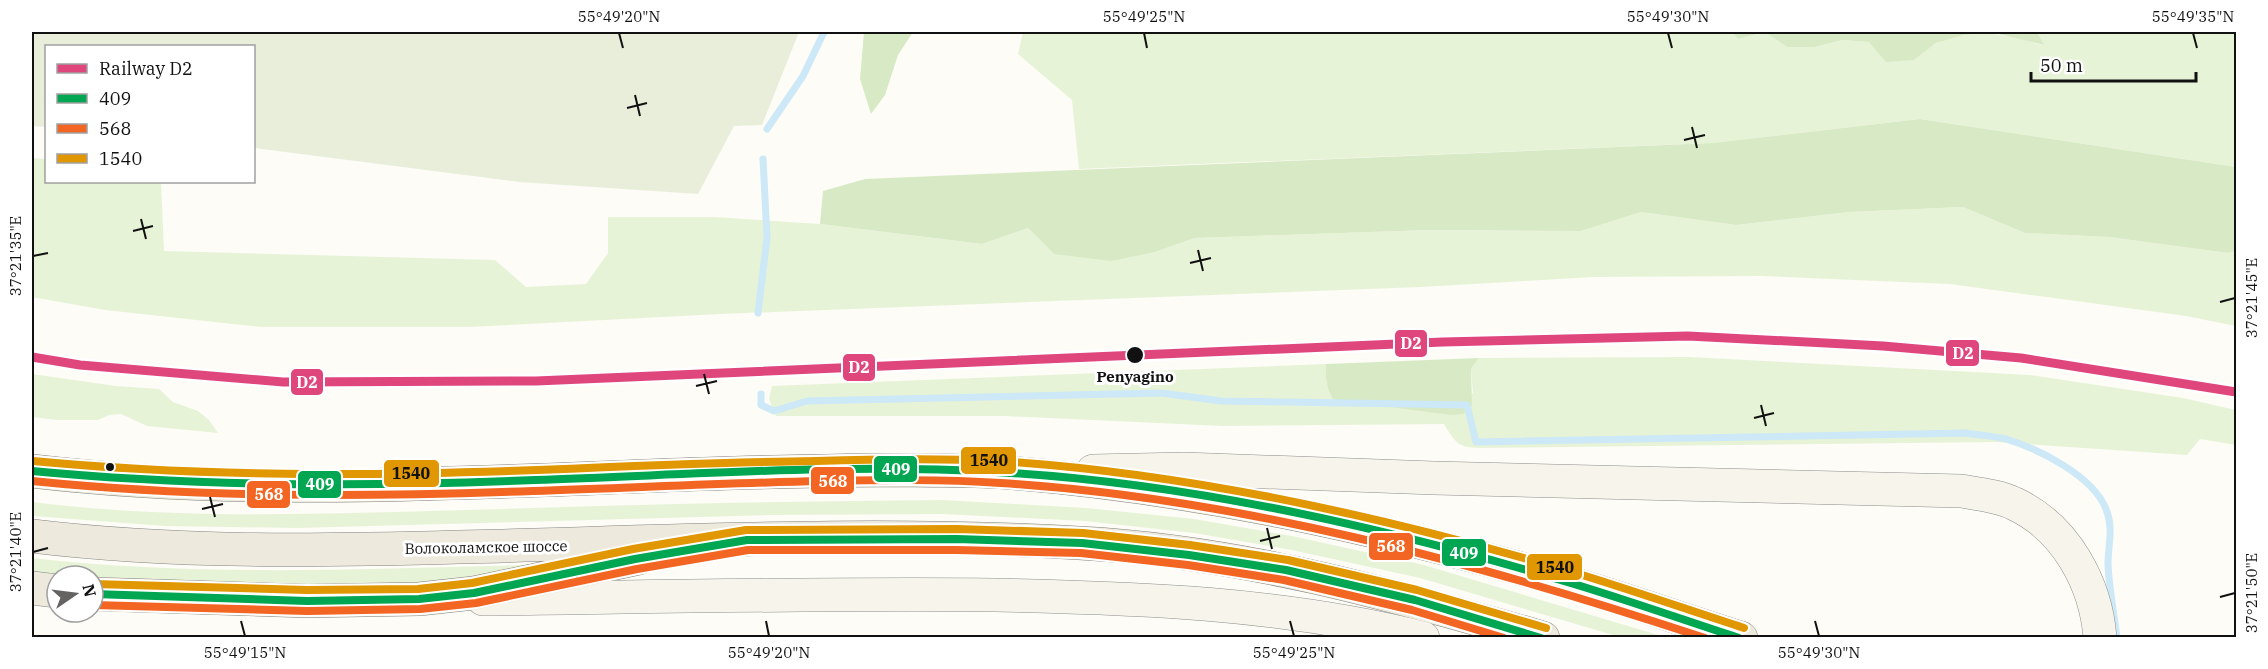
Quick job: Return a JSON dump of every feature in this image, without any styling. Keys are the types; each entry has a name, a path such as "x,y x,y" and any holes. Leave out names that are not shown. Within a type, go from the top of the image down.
{"main road":[{"path":"32,471 116,480 256,485 411,484 829,470 1012,472 1184,469 1422,478 1961,491 2015,504 2048,528 2073,554 2087,582 2099,622 2100,638"},
{"path":"1012,472 1193,495 1315,517 1391,534 1554,578 1741,638"},
{"name":"Волоколамское шоссе","path":"32,536 167,548 296,551 747,540 957,539 1071,542 1189,555 1307,575 1415,600 1543,638"},
{"path":"419,599 474,593 635,558 747,540"},
{"path":"105,594 307,601 772,594 936,594 1152,599 1270,609 1347,621 1423,638"}],"green space":[{"path":"32,32 799,32 762,125 734,126 698,194 519,182 255,148 255,45 45,45 45,127 32,126"},
{"path":"864,32 913,32 898,55 885,95 871,114 860,79"},
{"path":"1023,32 1732,32 1738,39 1765,32 1787,47 1815,47 1842,40 1869,42 1914,60 1937,43 1963,34 1990,34 2043,45 2037,32 2236,32 2236,167 1920,119 1712,143 1079,169 1072,100 1018,54"},
{"path":"1732,32 1765,32 1738,39"},
{"path":"1765,32 1990,32 1963,35 1936,43 1914,60 1886,62 1869,42 1842,40 1815,47 1787,47"},
{"path":"1990,32 2037,32 2044,45"},
{"path":"1920,119 2236,167 2236,251 2228,253 2109,237 2025,233 1963,207 1849,212 1736,225 1641,212 1581,231 1428,230 1195,238 1155,252 1111,261 1054,254 1028,228 982,244 820,224 823,191 865,179 1712,143"},
{"path":"32,158 45,159 45,183 161,183 164,251 495,260 526,287 586,284 608,253 608,217 714,217 820,224 982,244 1028,228 1054,254 1155,252 1195,238 1428,230 1581,231 1641,212 1736,225 1849,212 1963,207 2025,233 2109,237 2228,253 2236,251 2236,326 2186,316 1950,284 1761,276 1594,277 1420,287 720,314 469,327 261,327 105,310 32,297"},
{"path":"1689,357 2030,375 2183,398 2236,410 2236,445 2200,439 2187,455 1996,442 1479,448 1458,443 1444,424 1223,426 1004,416 776,416 769,399 772,386 1326,364 1327,385 1335,403 1375,405 1473,393 1471,369 1479,358"},
{"path":"1479,358 1471,369 1472,406 1463,414 1451,415 1375,405 1335,403 1326,380 1326,364"},
{"path":"32,374 116,386 159,389 173,402 198,411 209,420 218,433 147,426 121,414 109,415 98,420 57,420 32,417"},
{"path":"942,500 1086,508 1194,519 1292,536 1424,565 1665,637 1620,637 1420,578 1292,550 1194,533 1085,521 942,514 770,515 297,528 165,526 32,516 32,502 140,511 249,514"},
{"path":"32,558 94,564 45,564 45,575 32,573"},
{"path":"105,565 217,570 341,570 527,565 527,570 416,584 294,586 105,578"}],"waterway":[{"path":"767,129 803,76 824,32"},
{"path":"758,313 767,238 763,159"},
{"path":"761,394 761,405 774,411 807,401 1161,393 1221,401 1467,405 1476,442 1965,433 2001,438 2034,450 2064,465 2090,486 2106,509 2110,523 2108,564 2117,638"}],"rail line":[{"name":"D2","path":"32,357 80,365 283,382 536,381 1443,342 1688,336 1883,346 2021,358 2236,392"}],"transit line":[{"name":"1540","path":"33,461 159,470 285,474 474,472 711,463 908,459 999,461 1071,467 1218,488 1365,517 1579,574 1744,628"},
{"name":"409","path":"32,471 158,480 283,484 472,482 823,469 938,470 1067,477 1214,497 1361,527 1574,584 1739,638"},
{"name":"568","path":"32,481 157,491 282,495 470,493 889,480 1001,483 1091,491 1180,503 1358,538 1533,584 1705,638"},
{"name":"1540","path":"105,584 307,590 418,589 472,583 633,549 746,530 957,529 1083,533 1190,545 1288,560 1417,590 1546,628"},
{"name":"409","path":"105,594 307,601 419,599 474,593 635,559 747,540 957,539 1082,543 1189,555 1286,570 1415,600 1541,638"},
{"name":"568","path":"105,605 307,611 420,609 476,603 637,569 748,550 957,550 1081,553 1188,565 1284,580 1412,610 1504,638"}],"place":[{"name":"Penyagino","path":"1135,355"}]}
